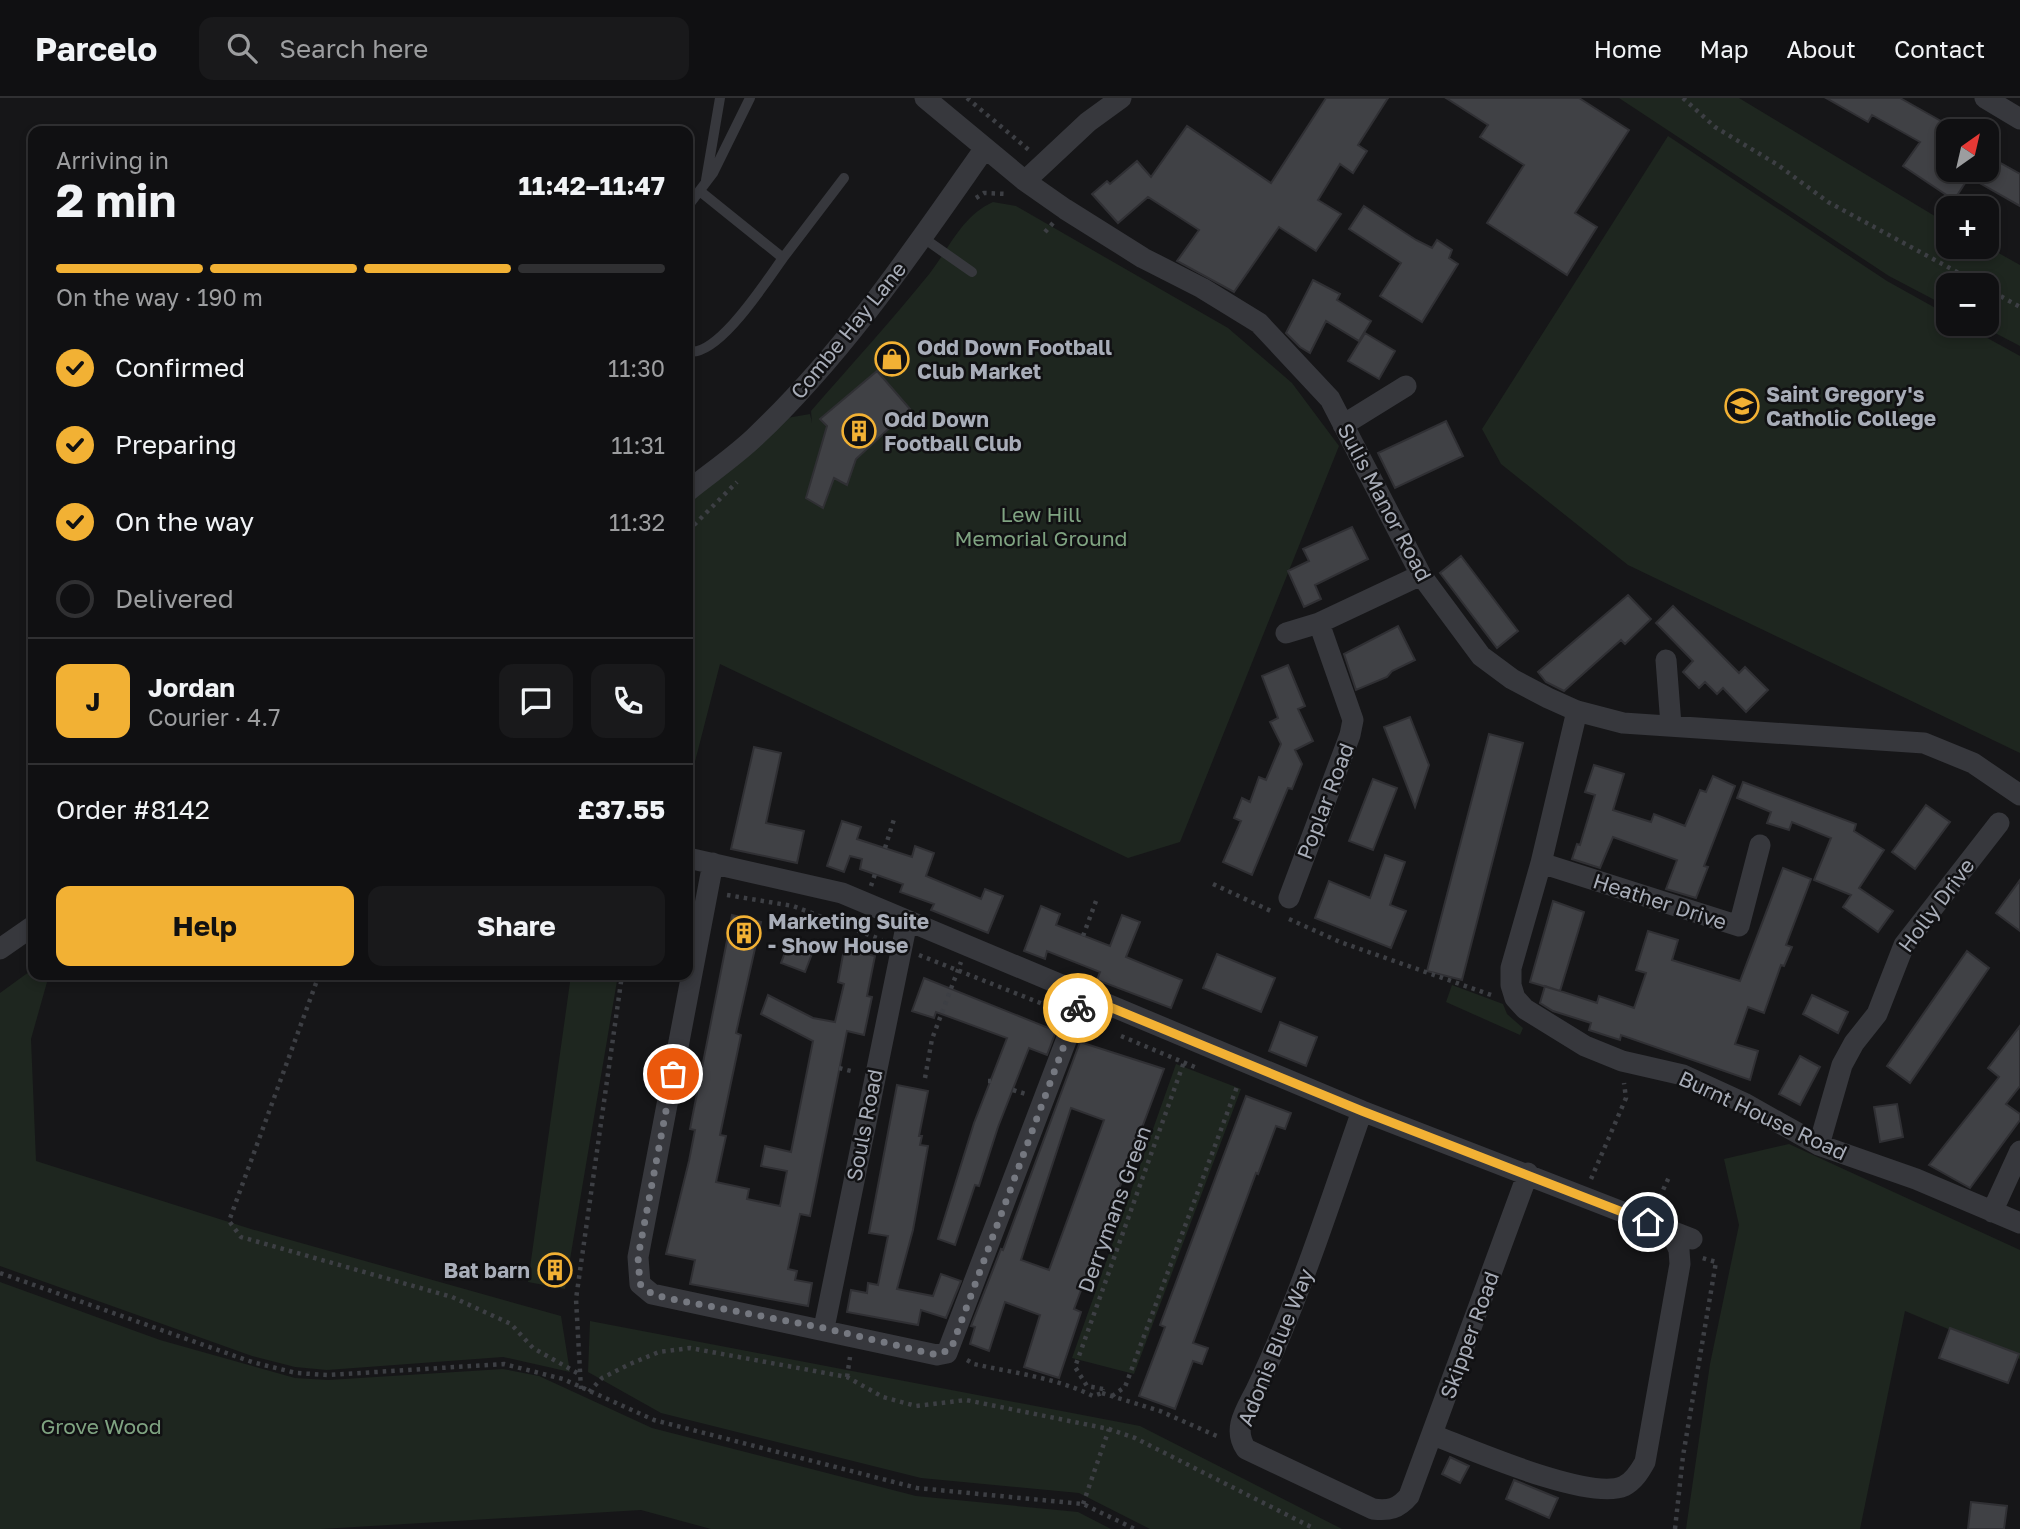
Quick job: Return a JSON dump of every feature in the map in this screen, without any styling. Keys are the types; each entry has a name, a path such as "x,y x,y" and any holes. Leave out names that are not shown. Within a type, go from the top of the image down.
{"street":[{"name":"Sulis Manor Road","path":"908,98 956,123"},
{"name":"Sulis Manor Road","path":"925,98 1025,181 1143,258 1259,323 1329,399 1421,575 1482,656 1512,679 1577,711 1623,723 1924,743 1973,763 2020,795"},
{"path":"1025,181 1088,121 1121,98"},
{"path":"1984,98 2020,118"},
{"name":"Combe Hay Lane","path":"693,487 753,439 779,414 878,300 985,148"},
{"path":"1343,425 1406,386"},
{"path":"1286,633 1319,623 1421,575"},
{"name":"Poplar Road","path":"1289,898 1350,735 1353,720 1319,623"},
{"path":"1666,660 1671,725"},
{"path":"1516,998 1511,985 1511,968 1541,863 1577,711"},
{"name":"Holly Drive","path":"1819,1145 1842,1065 1886,997 1894,962 1904,945 1999,823"},
{"name":"Heather Drive","path":"1541,863 1739,926 1760,845"},
{"path":"693,859 842,893 1362,1111 1670,1230 1686,1244 1680,1264 1646,1462 1635,1478 1622,1487 1590,1487 1544,1477 1433,1435"},
{"path":"693,968 713,863"},
{"name":"Souls Road","path":"824,1328 907,922"},
{"path":"0,950 28,930"},
{"path":"691,980 638,1257 640,1284 652,1294 666,1298 824,1328 937,1355 949,1351 1083,996"},
{"name":"Burnt House Road","path":"1516,998 1538,1019 1584,1046 1622,1061 1683,1074 1709,1085 1819,1145 1916,1179 2020,1223"},
{"name":"Adonis Blue Way","path":"1362,1111 1286,1328 1241,1422 1239,1439 1246,1449 1373,1510 1387,1511 1400,1507 1409,1496"},
{"path":"1992,1212 2020,1151"},
{"name":"Skipper Road","path":"1409,1496 1528,1173"}],"lane":[{"path":"695,199 720,98"},
{"path":"695,199 750,98"},
{"path":"693,350 707,348 731,327 844,178"},
{"path":"695,199 783,258"},
{"path":"922,237 972,272"}],"path":[{"path":"967,98 1043,162"},
{"path":"1683,98 1715,127 1779,165 1828,202 1959,273"},
{"path":"1999,295 2020,306"},
{"path":"885,848 895,816"},
{"path":"1213,884 1340,942 1491,996 1516,998"},
{"path":"1083,936 1096,901"},
{"path":"925,1078 932,1039 966,947"},
{"path":"317,980 229,1221 241,1237 452,1297 511,1324 533,1348 579,1374"},
{"path":"581,1389 576,1299 621,980"},
{"path":"1584,1196 1626,1098 1622,1061"},
{"name":"Derrymans Green","path":"1102,1393 1103,1389 1081,1381 1075,1367 1184,1062"},
{"path":"1112,1396 1125,1385 1238,1084"},
{"path":"1648,1222 1670,1175"},
{"path":"1675,1529 1683,1456 1716,1262 1686,1244"},
{"path":"0,1273 252,1362 296,1373 328,1375 503,1364 541,1371 654,1420 917,1488 1083,1504 1135,1529"},
{"path":"589,1392 602,1378 649,1356 690,1348 847,1377 883,1397 916,1406 966,1400 1109,1429 1135,1438 1315,1529"},
{"path":"949,1351 974,1364 1066,1383 1093,1396 1102,1393 1160,1411 1246,1449"},
{"path":"1083,1504 1109,1429"}],"green space":[{"path":"1619,98 1739,98 1936,217 1936,259 1999,259 1999,253 2020,265 2020,346 1999,335 1999,273 1936,273 1936,301 1889,276"},
{"name":"Saint Gregory's Catholic College","path":"1668,136 1887,281 1936,308 1936,336 1984,336 2020,356 2020,753 1628,565 1501,464 1482,429"},
{"name":"Lew Hill Memorial Ground","path":"993,202 1016,206 1228,328 1292,383 1339,446 1180,842 1128,858 720,664 693,769 693,500 787,418 810,414 812,423 811,411 916,291 957,233 982,208"},
{"path":"28,973 28,980 48,980 31,1039 36,1161 251,1229 561,1316 570,1372 503,1357 327,1370 295,1367 252,1356 0,1266 0,993"},
{"path":"570,980 617,980 565,1289 528,1282"},
{"path":"1452,985 1503,1004 1507,1014 1523,1028 1520,1035 1446,1002"},
{"path":"1176,1064 1241,1089 1134,1374 1072,1358"},
{"path":"1789,1144 2020,1250 2020,1359 1905,1311 1860,1529 1686,1529 1710,1364 1739,1225 1724,1159"},
{"name":"Grove Wood","path":"0,1282 160,1340 295,1378 328,1380 503,1369 539,1376 652,1428 916,1496 1078,1512 1111,1529 711,1529 641,1510 321,1529 0,1529"},
{"path":"590,1321 1140,1426 1342,1529 1150,1529 1079,1493 921,1478 661,1413 588,1372"}],"building":[{"path":"1326,98 1388,98 1358,145 1367,151 1353,173 1340,164 1318,200 1341,214 1316,251 1279,227 1234,292 1177,261 1199,230 1148,197 1118,223 1092,194 1107,181 1110,184 1137,161 1151,177 1187,126 1271,183"},
{"path":"1446,98 1579,98 1629,130 1575,213 1597,227 1567,275 1487,223 1524,165 1480,137 1488,125"},
{"path":"1826,98 1900,98 1937,119 1936,182 1966,182 1957,196 1948,196 1903,166 1920,142 1872,115 1868,122"},
{"path":"1999,162 2020,174 2020,206 1978,182 1999,182"},
{"path":"1364,206 1432,248 1437,240 1452,250 1449,258 1458,264 1422,322 1380,296 1401,263 1349,229"},
{"path":"1313,280 1340,294 1337,300 1371,321 1359,341 1326,321 1310,353 1286,333"},
{"path":"1365,333 1395,351 1379,379 1348,361"},
{"name":"Odd Down Football Club","path":"877,371 910,409 856,459 847,485 834,478 823,508 806,498 827,426 820,419"},
{"path":"1446,421 1463,456 1395,488 1378,453"},
{"path":"1352,527 1368,559 1315,585 1321,599 1304,607 1288,571 1309,561 1303,549"},
{"path":"1461,556 1518,631 1497,648 1440,573"},
{"path":"1628,595 1651,619 1625,644 1621,640 1564,691 1546,682 1538,672"},
{"path":"1673,606 1739,673 1745,667 1768,690 1746,712 1723,688 1717,694 1705,682 1699,688 1683,672 1693,661 1656,623"},
{"path":"1398,626 1415,660 1392,671 1387,677 1356,690 1344,654"},
{"path":"1288,665 1305,706 1298,709 1313,741 1295,750 1302,764 1292,789 1288,788 1252,875 1223,862 1241,821 1234,818 1242,798 1250,802 1259,777 1266,780 1281,744 1270,722 1278,718 1262,676"},
{"path":"1410,717 1429,765 1415,807 1384,727"},
{"path":"1489,734 1523,743 1462,980 1427,971"},
{"path":"754,747 781,753 766,823 804,831 797,863 731,849"},
{"path":"1594,765 1624,774 1613,810 1651,822 1654,814 1685,826 1700,790 1706,792 1713,776 1735,786 1704,866 1708,867 1696,898 1666,889 1677,860 1613,837 1600,868 1572,859 1577,844 1580,845 1595,795 1585,792"},
{"path":"1373,779 1397,788 1373,850 1349,841"},
{"path":"1743,782 1856,824 1854,831 1884,850 1859,888 1893,911 1878,932 1843,907 1851,895 1814,880 1831,838 1792,822 1789,830 1767,823 1771,812 1737,798"},
{"path":"1926,805 1950,822 1915,869 1892,852"},
{"path":"842,821 861,827 857,839 912,857 915,846 934,853 926,876 981,899 985,889 1003,896 988,933 931,910 934,904 900,892 903,884 860,869 862,859 850,856 844,872 827,866"},
{"path":"1385,855 1405,862 1390,905 1406,911 1391,948 1315,918 1329,881 1370,898"},
{"path":"1783,868 1811,879 1786,945 1792,947 1784,966 1781,965 1764,1013 1748,1007 1735,1044 1758,1051 1750,1080 1621,1035 1620,1040 1589,1030 1591,1023 1553,1011 1540,1003 1545,986 1597,1003 1599,996 1634,1008 1646,973 1636,970 1648,931 1678,940 1672,960 1740,981"},
{"path":"2020,880 2020,931 1996,913"},
{"path":"1553,901 1584,912 1560,991 1530,982"},
{"path":"1041,906 1060,914 1056,925 1110,946 1122,915 1140,922 1126,957 1182,980 1171,1008 1097,980 1100,972 1047,951 1045,959 1024,951"},
{"path":"732,915 761,922 736,1033 741,1035 720,1135 726,1136 716,1182 749,1189 747,1199 780,1206 787,1171 761,1166 765,1146 791,1152 813,1041 761,1014 768,995 813,1018 835,1022 844,984 838,982 844,949 875,956 867,996 872,997 864,1035 847,1031 810,1216 800,1214 788,1269 797,1271 795,1280 812,1283 808,1306 690,1284 695,1260 666,1254 689,1161 695,1130 690,1129"},
{"path":"790,939 815,946 805,972 781,963"},
{"path":"1967,951 1989,968 1910,1083 1887,1066"},
{"path":"1217,954 1275,978 1261,1012 1203,988"},
{"path":"924,978 1056,1031 1047,1055 1029,1048 998,1127 979,1186 975,1185 955,1245 938,1239 974,1123 1007,1038 936,1012 934,1018 912,1011"},
{"path":"1812,995 1848,1012 1838,1033 1803,1014"},
{"path":"1280,1022 1317,1037 1306,1066 1269,1051"},
{"path":"2020,1026 2020,1086 2006,1104 2020,1114 2020,1120 1970,1188 1929,1165 1999,1077 1988,1068"},
{"path":"1080,1042 1164,1069 1074,1309 1081,1312 1059,1378 1024,1367 1040,1315 1005,1302 989,1351 970,1344 975,1327 971,1326 1001,1249 1003,1250","holes":["1071,1108 1104,1120 1049,1270 1021,1260"]},
{"path":"1800,1056 1820,1067 1800,1105 1779,1094"},
{"path":"897,1085 928,1091 919,1136 922,1136 920,1145 928,1146 913,1230 897,1289 933,1296 941,1274 961,1281 946,1318 921,1310 918,1325 847,1312 851,1290 867,1293 868,1283 878,1285 888,1236 869,1233"},
{"path":"1246,1096 1291,1113 1285,1129 1276,1126 1258,1174 1256,1173 1193,1343 1208,1348 1202,1364 1193,1361 1175,1409 1139,1396 1165,1327 1160,1325"},
{"path":"1897,1104 1903,1137 1880,1142 1874,1107"},
{"path":"1950,1328 2019,1354 2008,1383 1939,1358"},
{"path":"1450,1457 1469,1466 1460,1483 1442,1474"},
{"path":"1514,1480 1558,1498 1549,1518 1506,1499"},
{"path":"1971,1502 2007,1506 2004,1529 1968,1529"}],"way so far":[{"path":"673,1074 638,1257 640,1284 652,1294 666,1298 824,1328 937,1355 947,1353 951,1349 1078,1008"}],"place":[{"name":"Odd Down Football Club Market","path":"892,359"},
{"name":"Saint Gregory's Catholic College","path":"1742,406"},
{"name":"Odd Down Football Club","path":"859,431"},
{"name":"Marketing Suite - Show House","path":"744,933"},
{"name":"Bat barn","path":"555,1270"}],"route":[{"path":"1078,1008 1083,996 1362,1111 1528,1173 1648,1222"}]}
